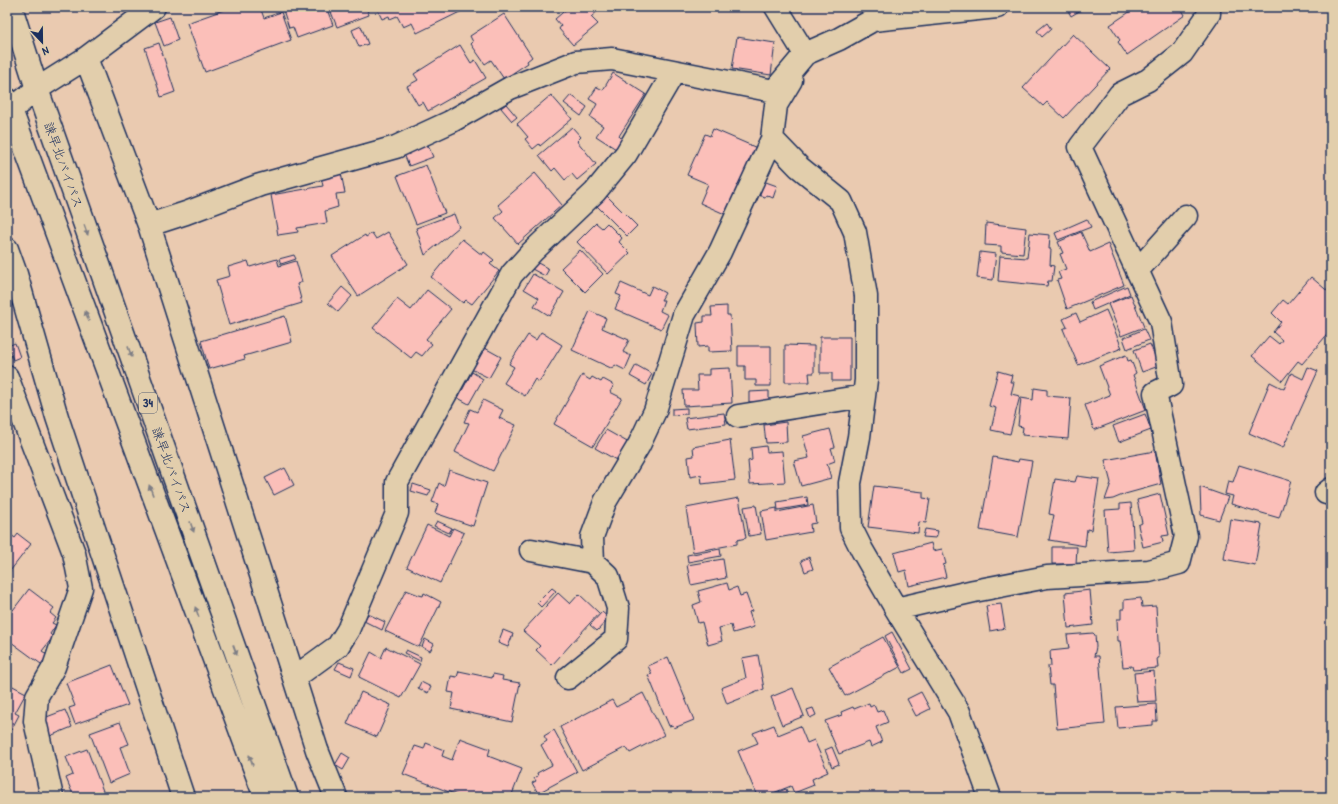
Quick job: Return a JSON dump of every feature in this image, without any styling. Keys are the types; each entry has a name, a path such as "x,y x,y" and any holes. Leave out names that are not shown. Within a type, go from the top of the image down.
{"main road":[{"name":"諫早北バイパス","path":"11,7 36,89 288,797"},
{"path":"8,108 86,58 154,7"},
{"path":"776,7 805,54"},
{"path":"148,225 186,213 260,185 396,147 450,122 510,88 576,62 612,59 774,92 805,54 839,39 873,20 997,7"},
{"path":"896,609 974,591 1047,577 1149,571 1179,563 1186,536 1155,393 1171,386 1161,322 1080,146 1120,94 1148,80 1182,53 1209,14 1209,7"},
{"path":"593,562 592,537 605,502 639,445 655,412 684,315 720,252 772,139 776,105 805,54"},
{"path":"86,58 148,225 317,750 336,797"},
{"path":"294,678 338,646 348,630 397,514 397,482 512,274 532,252 595,192 626,154 674,72"},
{"name":"諫早北バイパス","path":"8,108 265,797"},
{"path":"772,139 799,167 841,201 855,232 866,296 866,380 859,436 850,482 851,528 896,609 959,712 990,797"},
{"path":"1137,271 1186,216"},
{"path":"7,249 16,274 57,417 183,797"},
{"path":"7,377 74,553 81,588 54,667 37,696 35,721 52,797"},
{"path":"738,416 864,396"},
{"path":"531,550 593,562 608,576 618,608 616,639 568,678"}],"building":[{"path":"229,7 260,7 264,18 281,12 291,40 205,72 187,23"},
{"path":"282,7 326,7 333,25 297,38 293,27 289,28"},
{"path":"329,7 366,7 369,15 337,27"},
{"path":"376,7 470,7 417,33 412,23 403,27 397,16 390,19 389,16 382,19"},
{"path":"569,7 602,7 591,17 598,24 573,45 559,29 561,26 555,19"},
{"path":"1066,7 1086,7 1071,16"},
{"path":"1137,7 1187,7 1182,10 1185,15 1127,55 1118,42 1120,40 1110,25"},
{"path":"504,14 532,57 527,61 528,63 504,79 491,60 485,64 471,44 473,42 470,36"},
{"path":"170,17 178,40 164,46 155,22"},
{"path":"1047,23 1051,29 1042,37 1037,31"},
{"path":"361,26 368,44 359,47 352,30"},
{"path":"1073,34 1110,69 1064,118 1047,102 1043,106 1023,88"},
{"path":"737,37 775,43 771,75 732,69"},
{"path":"159,43 175,92 161,97 145,48"},
{"path":"460,45 471,63 475,60 486,78 428,111 423,102 418,105 407,86 418,80 414,74"},
{"path":"613,73 646,94 619,136 622,139 616,149 596,136 603,126 590,117 597,104 589,99 597,87 603,90"},
{"path":"551,95 572,119 540,146 539,144 533,149 525,139 528,137 517,124"},
{"path":"571,95 587,107 581,116 564,103"},
{"path":"506,104 517,117 512,121 501,108"},
{"path":"572,127 581,137 577,141 596,164 577,180 572,174 565,180 555,168 552,171 539,155"},
{"path":"713,129 757,148 727,215 700,203 708,184 687,175 705,134 710,136"},
{"path":"428,145 433,157 409,166 404,154"},
{"path":"426,165 445,213 416,224 397,176"},
{"path":"341,173 345,193 336,194 338,207 325,211 327,223 297,228 298,232 278,235 271,195 323,186 321,177"},
{"path":"535,173 562,205 518,244 495,218 503,211 498,205"},
{"path":"763,181 777,186 773,198 766,195 765,197 758,195"},
{"path":"606,195 637,226 627,236 596,205"},
{"path":"454,214 459,227 425,255 416,228"},
{"path":"1087,219 1091,227 1058,240 1055,233"},
{"path":"596,223 602,228 607,223 622,238 619,242 630,253 608,274 577,242"},
{"path":"986,223 1026,228 1023,254 1001,252 1001,246 985,245"},
{"path":"388,232 408,264 358,296 332,256 365,235 366,237 372,233 376,239"},
{"path":"1081,232 1090,252 1108,244 1124,285 1067,309 1057,280 1061,279 1058,272 1066,269 1060,254 1063,253 1058,242"},
{"path":"1030,233 1050,235 1050,265 1054,266 1052,281 1048,281 1047,286 998,281 1000,256 1027,258"},
{"path":"462,239 482,255 484,252 494,260 490,264 499,271 472,304 466,300 463,303 431,277"},
{"path":"580,250 603,274 585,292 561,268"},
{"path":"980,252 996,254 993,280 977,278"},
{"path":"294,255 296,259 281,264 279,259"},
{"path":"277,259 279,266 296,261 302,282 297,284 302,303 229,325 216,280 230,276 228,267 248,261 250,267"},
{"path":"536,262 549,269 545,276 532,269"},
{"path":"533,274 564,292 550,316 534,306 539,298 524,289"},
{"path":"1311,277 1331,294 1331,330 1302,364 1298,361 1282,381 1252,356 1269,336 1279,344 1282,340 1273,332 1281,322 1272,313 1283,300 1288,304"},
{"path":"621,283 648,295 652,286 665,293 661,300 664,300 660,311 668,315 661,329 615,309 621,296 616,294"},
{"path":"1127,286 1130,294 1093,310 1090,302"},
{"path":"342,287 352,296 338,312 328,303"},
{"path":"427,290 451,309 426,339 432,344 422,356 416,352 411,358 373,328 397,299 411,310"},
{"path":"1131,295 1144,327 1121,336 1108,304"},
{"path":"727,306 727,315 730,315 732,351 708,352 708,346 698,347 697,323 704,322 704,316 712,316 711,307"},
{"path":"1106,310 1122,348 1078,365 1063,329 1067,327 1063,319 1076,313 1080,322"},
{"path":"590,311 606,318 602,328 629,340 623,352 631,356 625,370 615,365 613,369 572,350"},
{"path":"285,316 292,342 244,356 245,359 209,369 201,341"},
{"path":"1144,329 1149,340 1127,349 1123,338"},
{"path":"541,332 562,345 539,382 535,379 525,396 504,383 514,367 509,364 528,335 536,340"},
{"path":"820,337 850,337 850,381 832,381 832,373 820,373"},
{"path":"15,343 20,357 13,360 8,346"},
{"path":"1150,344 1159,366 1142,372 1134,350"},
{"path":"785,345 814,346 814,373 809,373 810,382 785,382"},
{"path":"738,346 771,346 771,386 756,386 756,380 745,380 745,366 738,366"},
{"path":"483,347 501,357 489,378 471,369"},
{"path":"1126,355 1128,361 1131,360 1136,373 1133,375 1146,410 1094,430 1085,405 1110,395 1099,366"},
{"path":"636,365 652,374 646,385 630,376"},
{"path":"1308,367 1318,371 1283,448 1249,433 1270,382 1284,389 1291,373 1303,379"},
{"path":"730,368 732,403 684,406 683,390 698,390 697,375 709,375 709,369"},
{"path":"998,371 1012,375 1010,382 1014,382 1011,394 1020,396 1010,434 991,430 996,408 989,406"},
{"path":"472,372 483,379 469,404 458,398"},
{"path":"582,375 590,380 592,377 601,382 603,379 614,385 610,392 622,398 593,446 554,424"},
{"path":"1034,388 1047,390 1047,396 1071,398 1068,439 1022,435 1023,427 1018,426 1021,398 1033,400"},
{"path":"769,391 769,402 749,402 749,392"},
{"path":"483,400 503,410 499,418 516,425 493,471 455,452 469,423 464,422 470,409 477,412"},
{"path":"687,408 687,414 672,415 672,409"},
{"path":"724,413 726,424 687,429 685,418"},
{"path":"1145,414 1151,430 1119,442 1113,426"},
{"path":"786,422 787,442 766,443 764,425"},
{"path":"830,429 835,447 831,448 835,461 827,464 831,478 801,486 794,461 809,458 803,436"},
{"path":"606,430 629,443 618,461 595,448"},
{"path":"730,440 735,480 702,484 701,475 690,477 688,457 694,456 693,447"},
{"path":"766,446 767,452 782,451 785,482 750,484 748,461 752,460 751,448"},
{"path":"1155,451 1161,484 1113,499 1105,500 1111,483 1105,460"},
{"path":"993,457 1018,462 1019,459 1032,461 1018,537 980,530"},
{"path":"1239,465 1291,481 1279,518 1231,504 1233,496 1225,494 1228,481 1233,482"},
{"path":"285,468 294,485 274,495 265,478"},
{"path":"449,470 487,483 473,526 435,513 438,504 432,502 439,483 444,486"},
{"path":"1077,476 1099,479 1091,530 1087,529 1085,546 1049,540 1054,515 1049,514 1055,479 1075,482"},
{"path":"413,484 431,490 428,496 411,491"},
{"path":"874,486 923,492 923,498 930,499 926,523 919,522 918,533 868,527"},
{"path":"1200,487 1228,497 1219,520 1201,515"},
{"path":"1160,494 1169,535 1162,536 1163,542 1143,547 1138,525 1142,523 1137,500"},
{"path":"807,497 808,505 778,510 777,502"},
{"path":"739,498 746,538 737,540 737,544 693,552 686,508"},
{"path":"1131,503 1134,550 1108,552 1105,510 1120,509 1120,504"},
{"path":"756,505 761,534 749,536 744,507"},
{"path":"813,505 816,523 810,524 811,532 766,540 761,511 777,508 777,512"},
{"path":"1230,519 1262,524 1255,565 1224,559"},
{"path":"437,521 452,528 449,533 434,526"},
{"path":"427,525 449,536 453,528 464,533 440,583 407,567"},
{"path":"925,529 938,531 936,538 923,537"},
{"path":"7,532 15,538 18,534 31,544 7,575"},
{"path":"931,543 933,551 942,549 946,564 943,565 946,577 909,586 906,570 899,572 894,553"},
{"path":"1052,547 1077,547 1076,564 1052,564"},
{"path":"720,549 721,556 688,562 687,555"},
{"path":"809,557 813,569 805,572 801,561"},
{"path":"723,559 726,578 691,585 687,565"},
{"path":"727,583 729,590 737,587 740,596 746,594 752,611 749,612 754,627 733,633 731,625 719,628 722,641 708,645 702,622 698,623 693,605 701,602 698,591"},
{"path":"552,588 556,591 541,607 537,603"},
{"path":"29,589 54,608 50,613 56,618 52,623 56,625 50,634 53,637 42,651 48,655 41,664 7,639 7,618"},
{"path":"406,590 423,596 424,593 441,602 419,647 385,631"},
{"path":"1090,590 1093,625 1068,628 1065,593"},
{"path":"558,593 570,604 579,594 599,613 552,665 536,650 540,646 523,631"},
{"path":"1141,598 1142,607 1156,606 1159,658 1157,658 1158,668 1133,670 1132,666 1123,667 1120,641 1118,641 1117,619 1121,619 1121,609 1124,609 1124,600"},
{"path":"1001,604 1005,628 990,631 986,606"},
{"path":"602,612 609,618 597,631 590,625"},
{"path":"368,614 385,622 382,630 364,621"},
{"path":"503,630 513,634 508,647 498,643"},
{"path":"892,632 912,669 904,673 885,636"},
{"path":"1093,633 1095,635 1096,647 1094,656 1099,656 1105,724 1057,729 1053,685 1050,685 1048,666 1051,666 1050,651 1069,649 1067,635"},
{"path":"883,637 900,667 845,696 829,667"},
{"path":"425,639 434,644 430,651 422,647"},
{"path":"386,647 420,664 401,698 359,677 371,652 381,658"},
{"path":"406,650 421,657 420,661 404,653"},
{"path":"758,655 764,689 727,704 721,688 746,678 742,658"},
{"path":"668,657 694,720 674,728 673,725 669,726 648,675 652,674 648,666"},
{"path":"339,662 354,668 351,676 335,669"},
{"path":"112,665 128,705 75,724 69,708 75,706 66,683"},
{"path":"459,671 492,678 493,674 503,676 502,680 520,683 512,722 451,709 454,693 448,692 451,676 457,677"},
{"path":"1154,671 1156,701 1137,702 1134,673"},
{"path":"421,682 431,687 428,693 418,688"},
{"path":"7,683 26,693 15,713 19,715 7,738"},
{"path":"793,688 804,716 782,725 771,697"},
{"path":"361,692 391,705 377,737 347,724"},
{"path":"921,692 930,709 916,716 907,699"},
{"path":"643,693 664,735 630,753 626,747 582,770 560,727 612,700 616,707"},
{"path":"869,703 870,707 874,705 877,712 883,710 888,722 876,727 882,742 871,747 869,742 839,754 825,721 842,715 841,712 853,707 854,709"},
{"path":"1156,704 1157,721 1153,721 1153,725 1118,728 1116,707"},
{"path":"813,708 816,715 810,718 807,710"},
{"path":"65,710 72,727 50,736 44,718"},
{"path":"120,722 129,744 120,747 130,774 109,783 90,733"},
{"path":"774,725 778,735 800,726 807,743 814,740 828,772 812,779 814,785 794,793 791,786 763,797 761,795 757,796 738,751 758,743 753,733"},
{"path":"554,730 577,772 538,793 532,783 536,781 534,778 538,776 537,773 552,765 541,745 547,741 544,736"},
{"path":"460,738 490,749 488,756 522,769 511,797 462,797 403,774 415,746 424,749 426,743 444,750 442,756 452,760"},
{"path":"832,747 839,764 832,767 825,750"},
{"path":"87,749 103,791 90,797 74,797 66,778 73,775 66,757"},
{"path":"342,753 350,758 343,770 335,765"},
{"path":"786,789 788,794 781,797 774,797 773,794"}]}
